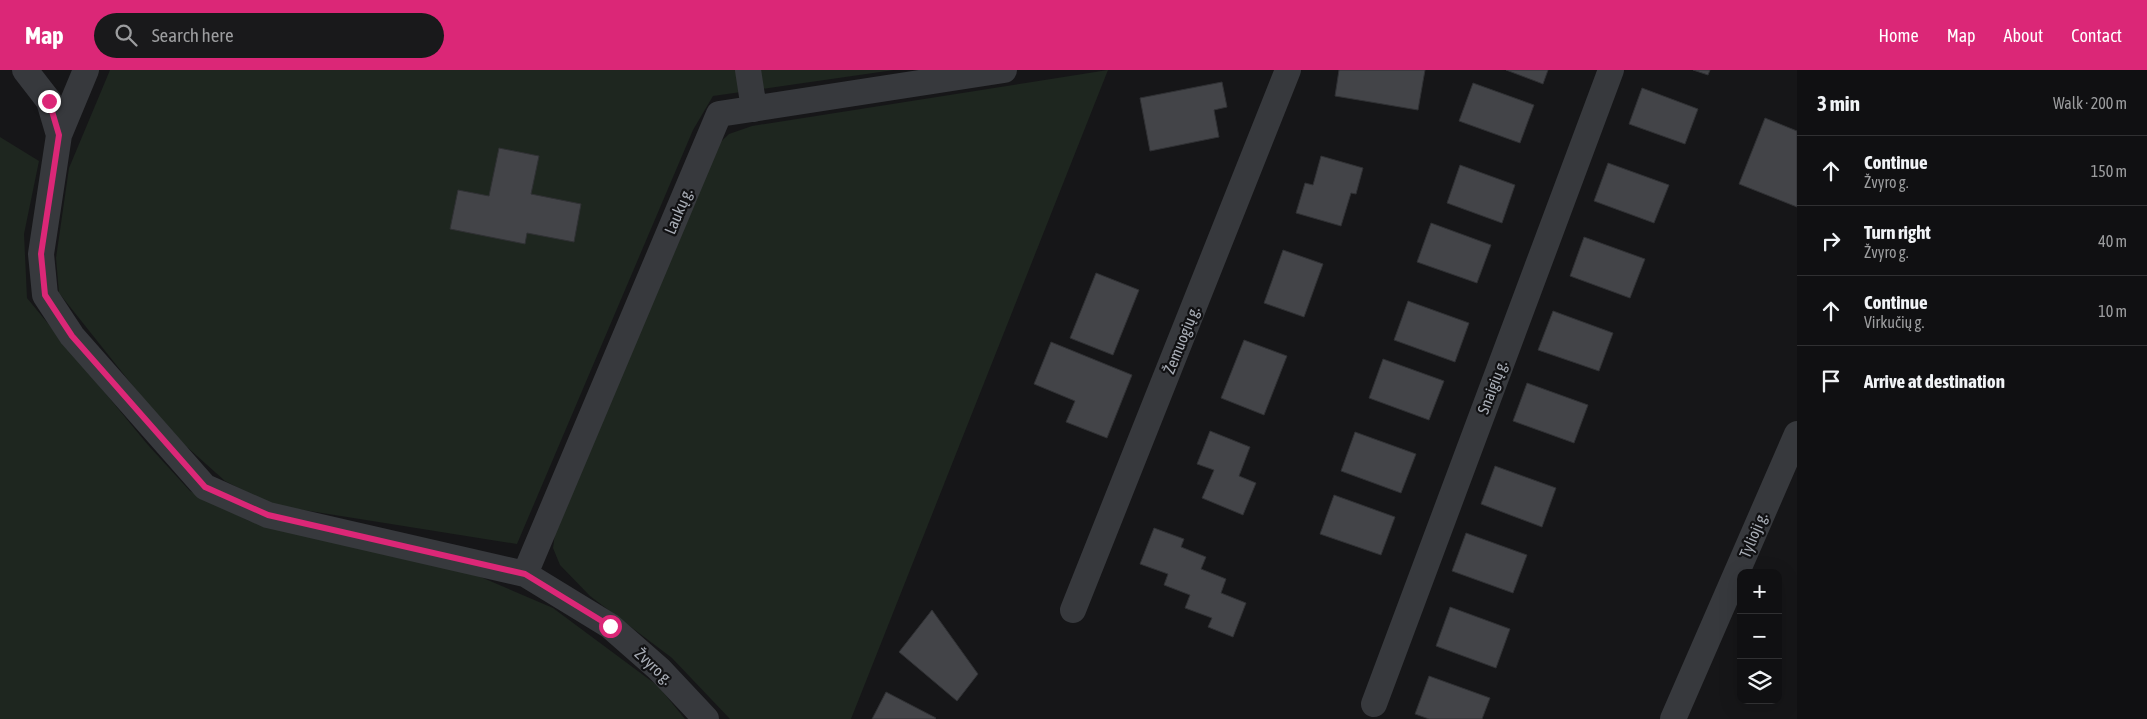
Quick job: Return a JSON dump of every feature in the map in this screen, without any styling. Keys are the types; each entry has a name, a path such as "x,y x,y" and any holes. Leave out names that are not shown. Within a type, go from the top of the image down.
{"street":[{"path":"25,70 49,101 59,135"},
{"name":"Žvyro g.","path":"86,70 59,135 41,254 45,295 72,336 205,487 268,515 525,574 610,626 659,669 706,719"},
{"path":"748,70 754,109"},
{"name":"Laukų g.","path":"525,574 719,114 1004,70"},
{"name":"Žemuogių g.","path":"1073,610 1288,70"},
{"name":"Snaigių g.","path":"1374,704 1611,70"},
{"name":"Tylioji g.","path":"1674,719 1797,434"}],"shaded area":[{"path":"110,70 894,70 713,96 693,130 517,544 272,505 225,481 168,430 59,293 56,258 69,168"},
{"path":"1108,70 851,719 730,719 672,658 590,596 560,565 553,548 556,526 710,152 729,134 752,126"},
{"path":"0,137 39,161 24,234 27,298 148,445 190,491 249,521 476,575 553,608 658,686 685,719 0,719"}],"building":[{"path":"1339,70 1425,70 1418,110 1335,96"},
{"path":"1506,70 1548,70 1543,84"},
{"path":"1693,70 1710,70 1708,75"},
{"path":"1222,82 1227,107 1214,110 1219,137 1150,151 1140,98"},
{"path":"1473,83 1534,105 1520,143 1459,121"},
{"path":"1642,88 1698,109 1685,144 1629,124"},
{"path":"1765,118 1797,131 1797,207 1739,184"},
{"path":"499,148 539,156 531,194 581,204 574,242 527,233 525,244 450,229 458,190 489,196"},
{"path":"1321,156 1363,168 1356,194 1351,193 1341,226 1296,213 1305,183 1313,185"},
{"path":"1608,163 1669,185 1654,223 1594,201"},
{"path":"1460,165 1515,185 1502,223 1447,203"},
{"path":"1431,223 1491,245 1477,283 1417,262"},
{"path":"1584,237 1645,259 1630,298 1570,276"},
{"path":"1283,250 1323,264 1304,317 1264,303"},
{"path":"1096,273 1139,290 1113,355 1070,338"},
{"path":"1408,301 1469,323 1455,362 1394,340"},
{"path":"1553,311 1613,333 1599,371 1538,350"},
{"path":"1244,340 1287,356 1264,415 1221,398"},
{"path":"1051,342 1132,375 1107,438 1066,422 1075,401 1034,384"},
{"path":"1383,359 1444,381 1429,420 1369,398"},
{"path":"1527,383 1588,405 1574,443 1513,421"},
{"path":"1210,431 1250,447 1239,476 1256,483 1243,515 1202,498 1214,470 1197,464"},
{"path":"1355,432 1416,454 1401,493 1341,471"},
{"path":"1495,466 1556,488 1542,527 1481,504"},
{"path":"1334,495 1395,517 1381,555 1320,534"},
{"path":"1154,528 1184,539 1181,547 1206,557 1201,569 1226,579 1221,593 1246,603 1233,637 1208,627 1212,618 1185,608 1190,595 1164,585 1168,574 1140,564"},
{"path":"1466,533 1527,555 1513,593 1452,571"},
{"path":"1450,607 1510,629 1496,668 1436,646"},
{"path":"932,610 978,674 957,701 899,652"},
{"path":"1429,676 1490,698 1482,719 1429,719 1415,714"},
{"path":"886,692 936,718 872,719"}],"route":[{"path":"49,101 59,135 41,254 45,295 72,336 205,487 268,515 525,574 610,626"}]}
